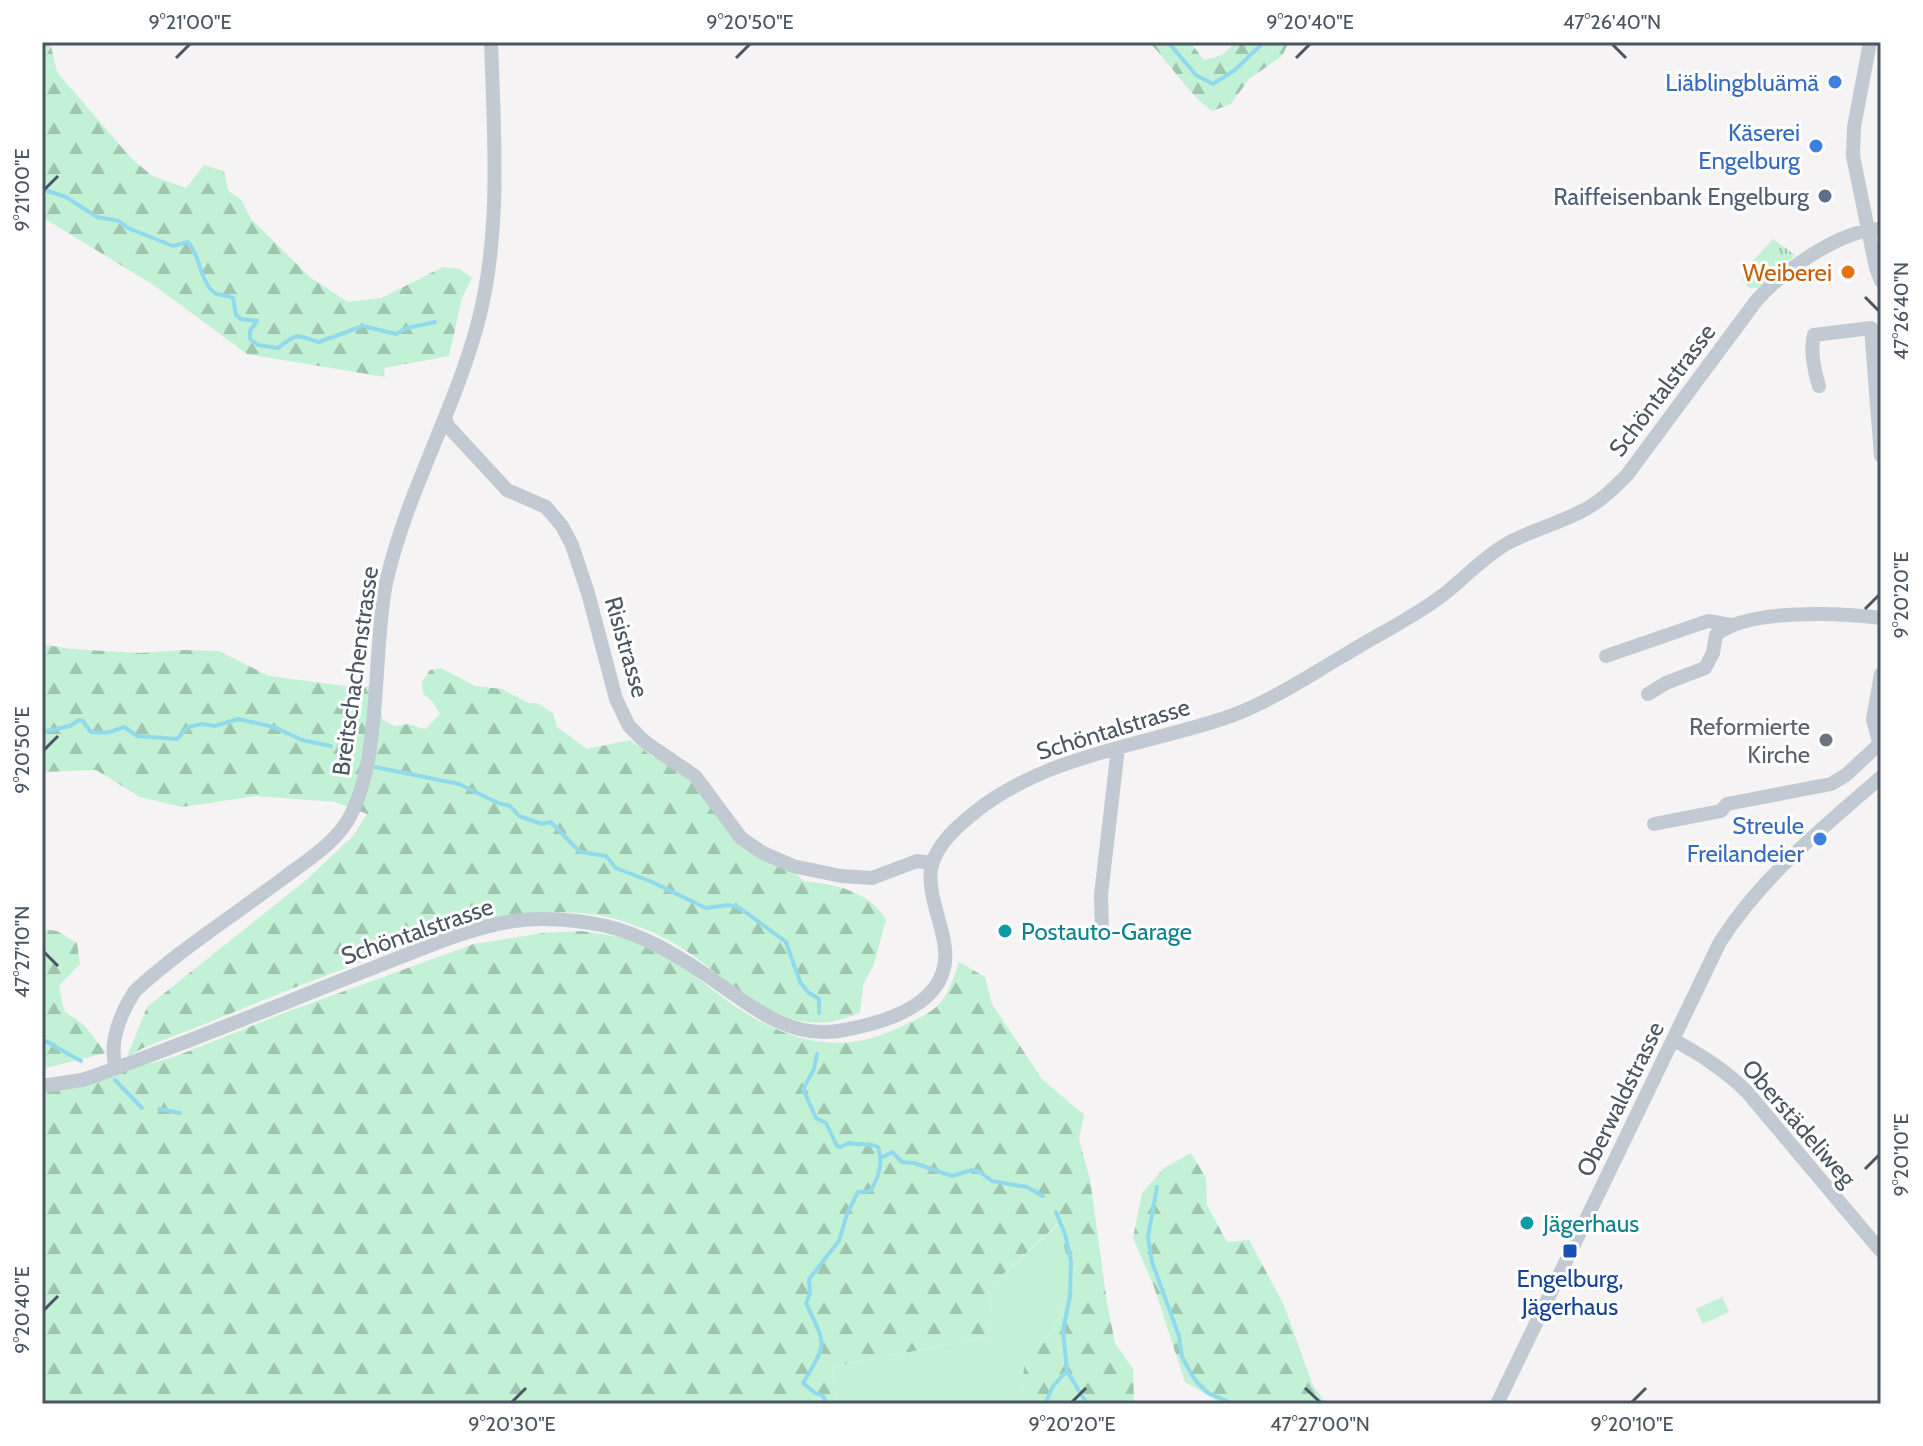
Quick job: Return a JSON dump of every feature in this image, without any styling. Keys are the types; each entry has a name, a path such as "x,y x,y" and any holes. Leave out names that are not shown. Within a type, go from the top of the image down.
{"street":[{"name":"Breitschachenstrasse","path":"116,1068 113,1054 118,1027 135,991 313,856 344,827 362,789 370,748 378,631 386,583 401,529 445,418 477,325 488,276 493,202 491,42"},
{"path":"1870,42 1852,142 1855,176 1874,230 1881,281"},
{"name":"Schöntalstrasse","path":"42,1086 82,1080 116,1068 490,926 542,919 590,923 631,933 669,951 762,1013 786,1026 806,1032 854,1027 919,1005 941,980 946,953 931,886 932,863 953,831 1000,794 1065,764 1227,717 1292,686 1443,596 1478,563 1508,543 1596,502 1618,485 1637,463 1756,301 1775,281 1814,254 1851,235 1874,230"},
{"path":"1819,386 1813,350 1814,335 1871,328 1881,456"},
{"name":"Risistrasse","path":"445,418 448,426 507,490 546,507 562,526 572,545 591,603 607,673 629,726 645,742 695,776 741,838 763,853 793,866 841,876 872,878 917,861 932,863"},
{"path":"1606,656 1708,621 1731,625 1816,614 1881,618"},
{"path":"1648,694 1666,683 1705,668 1713,653 1716,635 1731,625"},
{"path":"1654,824 1721,811 1727,804 1831,784 1881,746 1873,719 1881,674"},
{"path":"1102,933 1101,895 1118,748"},
{"name":"Oberwaldstrasse","path":"1497,1404 1720,942 1751,898 1775,871 1881,777"},
{"name":"Oberstädeliweg","path":"1674,1040 1708,1059 1747,1092 1880,1250"}],"green space":[{"path":"42,42 50,42 57,72 130,157 152,176 186,188 204,165 224,171 228,190 241,200 251,219 311,278 348,302 381,298 443,267 459,269 472,278 462,298 449,356 384,368 385,377 247,354 155,286 42,217"},
{"path":"1149,42 1190,42 1204,60 1222,55 1236,42 1289,42 1282,56 1249,79 1231,104 1212,111 1195,96"},
{"path":"1773,239 1795,255 1758,288 1749,288 1742,277"},
{"path":"42,644 70,649 140,653 219,651 269,676 359,688 374,685 383,720 394,726 408,724 425,729 440,714 423,694 422,682 430,670 441,668 475,686 502,689 528,703 537,703 553,713 557,727 587,749 630,740 653,757 663,757 707,790 744,834 789,865 803,881 850,891 879,910 886,920 874,964 863,985 860,1013 831,1022 788,1018 750,999 682,948 644,929 593,914 533,913 499,919 379,956 145,1047 127,1057 147,1007 305,881 353,836 367,814 335,802 256,796 182,807 140,797 96,770 42,772"},
{"path":"42,929 57,931 77,943 80,964 59,986 64,1011 84,1025 106,1053 42,1069"},
{"path":"582,931 646,944 756,1019 800,1038 823,1042 871,1038 922,1017 944,998 959,962 985,977 992,1004 1042,1079 1084,1115 1079,1140 1090,1179 1107,1303 1115,1343 1133,1369 1134,1404 1016,1404 1021,1393 1025,1359 1053,1330 1073,1279 1058,1224 989,1287 992,1336 832,1367 838,1404 42,1404 42,1093 174,1057 284,1013 474,944 543,933"},
{"path":"1191,1153 1206,1178 1207,1205 1227,1242 1249,1240 1284,1305 1313,1386 1327,1404 1223,1404 1185,1382 1153,1284 1133,1238 1142,1193 1164,1168"},
{"path":"1059,1224 1073,1279 1053,1330 1025,1359 1021,1393 1016,1404 838,1404 832,1367 992,1336 989,1287"},
{"path":"1722,1297 1729,1312 1703,1324 1696,1309"}],"waterway":[{"path":"1168,42 1196,75 1213,84 1235,70 1264,42"},
{"path":"42,189 66,197 97,217 119,221 128,228 173,246 188,242 210,288 217,294 233,298 236,315 241,319 257,321 250,331 250,339 258,345 278,348 297,336 319,342 363,326 396,334 407,328 435,322"},
{"path":"42,732 70,726 79,720 95,732 124,727 137,736 177,739 188,727 202,724 215,726 238,719 331,746"},
{"path":"375,767 459,784 510,806 519,816 542,824 551,822 580,852 606,856 616,868 706,908 729,905 740,908 786,942 800,982 819,999 819,1013"},
{"path":"42,1039 81,1061"},
{"path":"817,1054 814,1069 803,1089 816,1118 826,1123 837,1146 849,1143 875,1146 880,1158 873,1186 870,1191 858,1192 839,1241 809,1279 810,1293 806,1303 821,1343 817,1359 803,1383 823,1396 827,1404"},
{"path":"115,1080 142,1108"},
{"path":"159,1109 180,1113"},
{"path":"881,1158 892,1152 902,1162 952,1176 972,1170 992,1181 1027,1187 1043,1196"},
{"path":"1157,1187 1148,1237 1152,1262 1179,1336 1182,1357 1195,1380 1208,1393 1234,1404"},
{"path":"1056,1212 1071,1261 1070,1296 1063,1330 1067,1371 1087,1404"},
{"path":"1045,1404 1053,1386 1067,1371"}],"place":[{"name":"Liäblingbluämä","path":"1835,82"},
{"name":"Käserei Engelburg","path":"1816,146"},
{"name":"Raiffeisenbank Engelburg","path":"1825,196"},
{"name":"Weiberei","path":"1848,272"},
{"name":"Reformierte Kirche","path":"1826,740"},
{"name":"Streule Freilandeier","path":"1820,839"},
{"name":"Postauto-Garage","path":"1005,931"},
{"name":"Jägerhaus","path":"1527,1223"},
{"name":"Engelburg, Jägerhaus","path":"1570,1251"}]}
